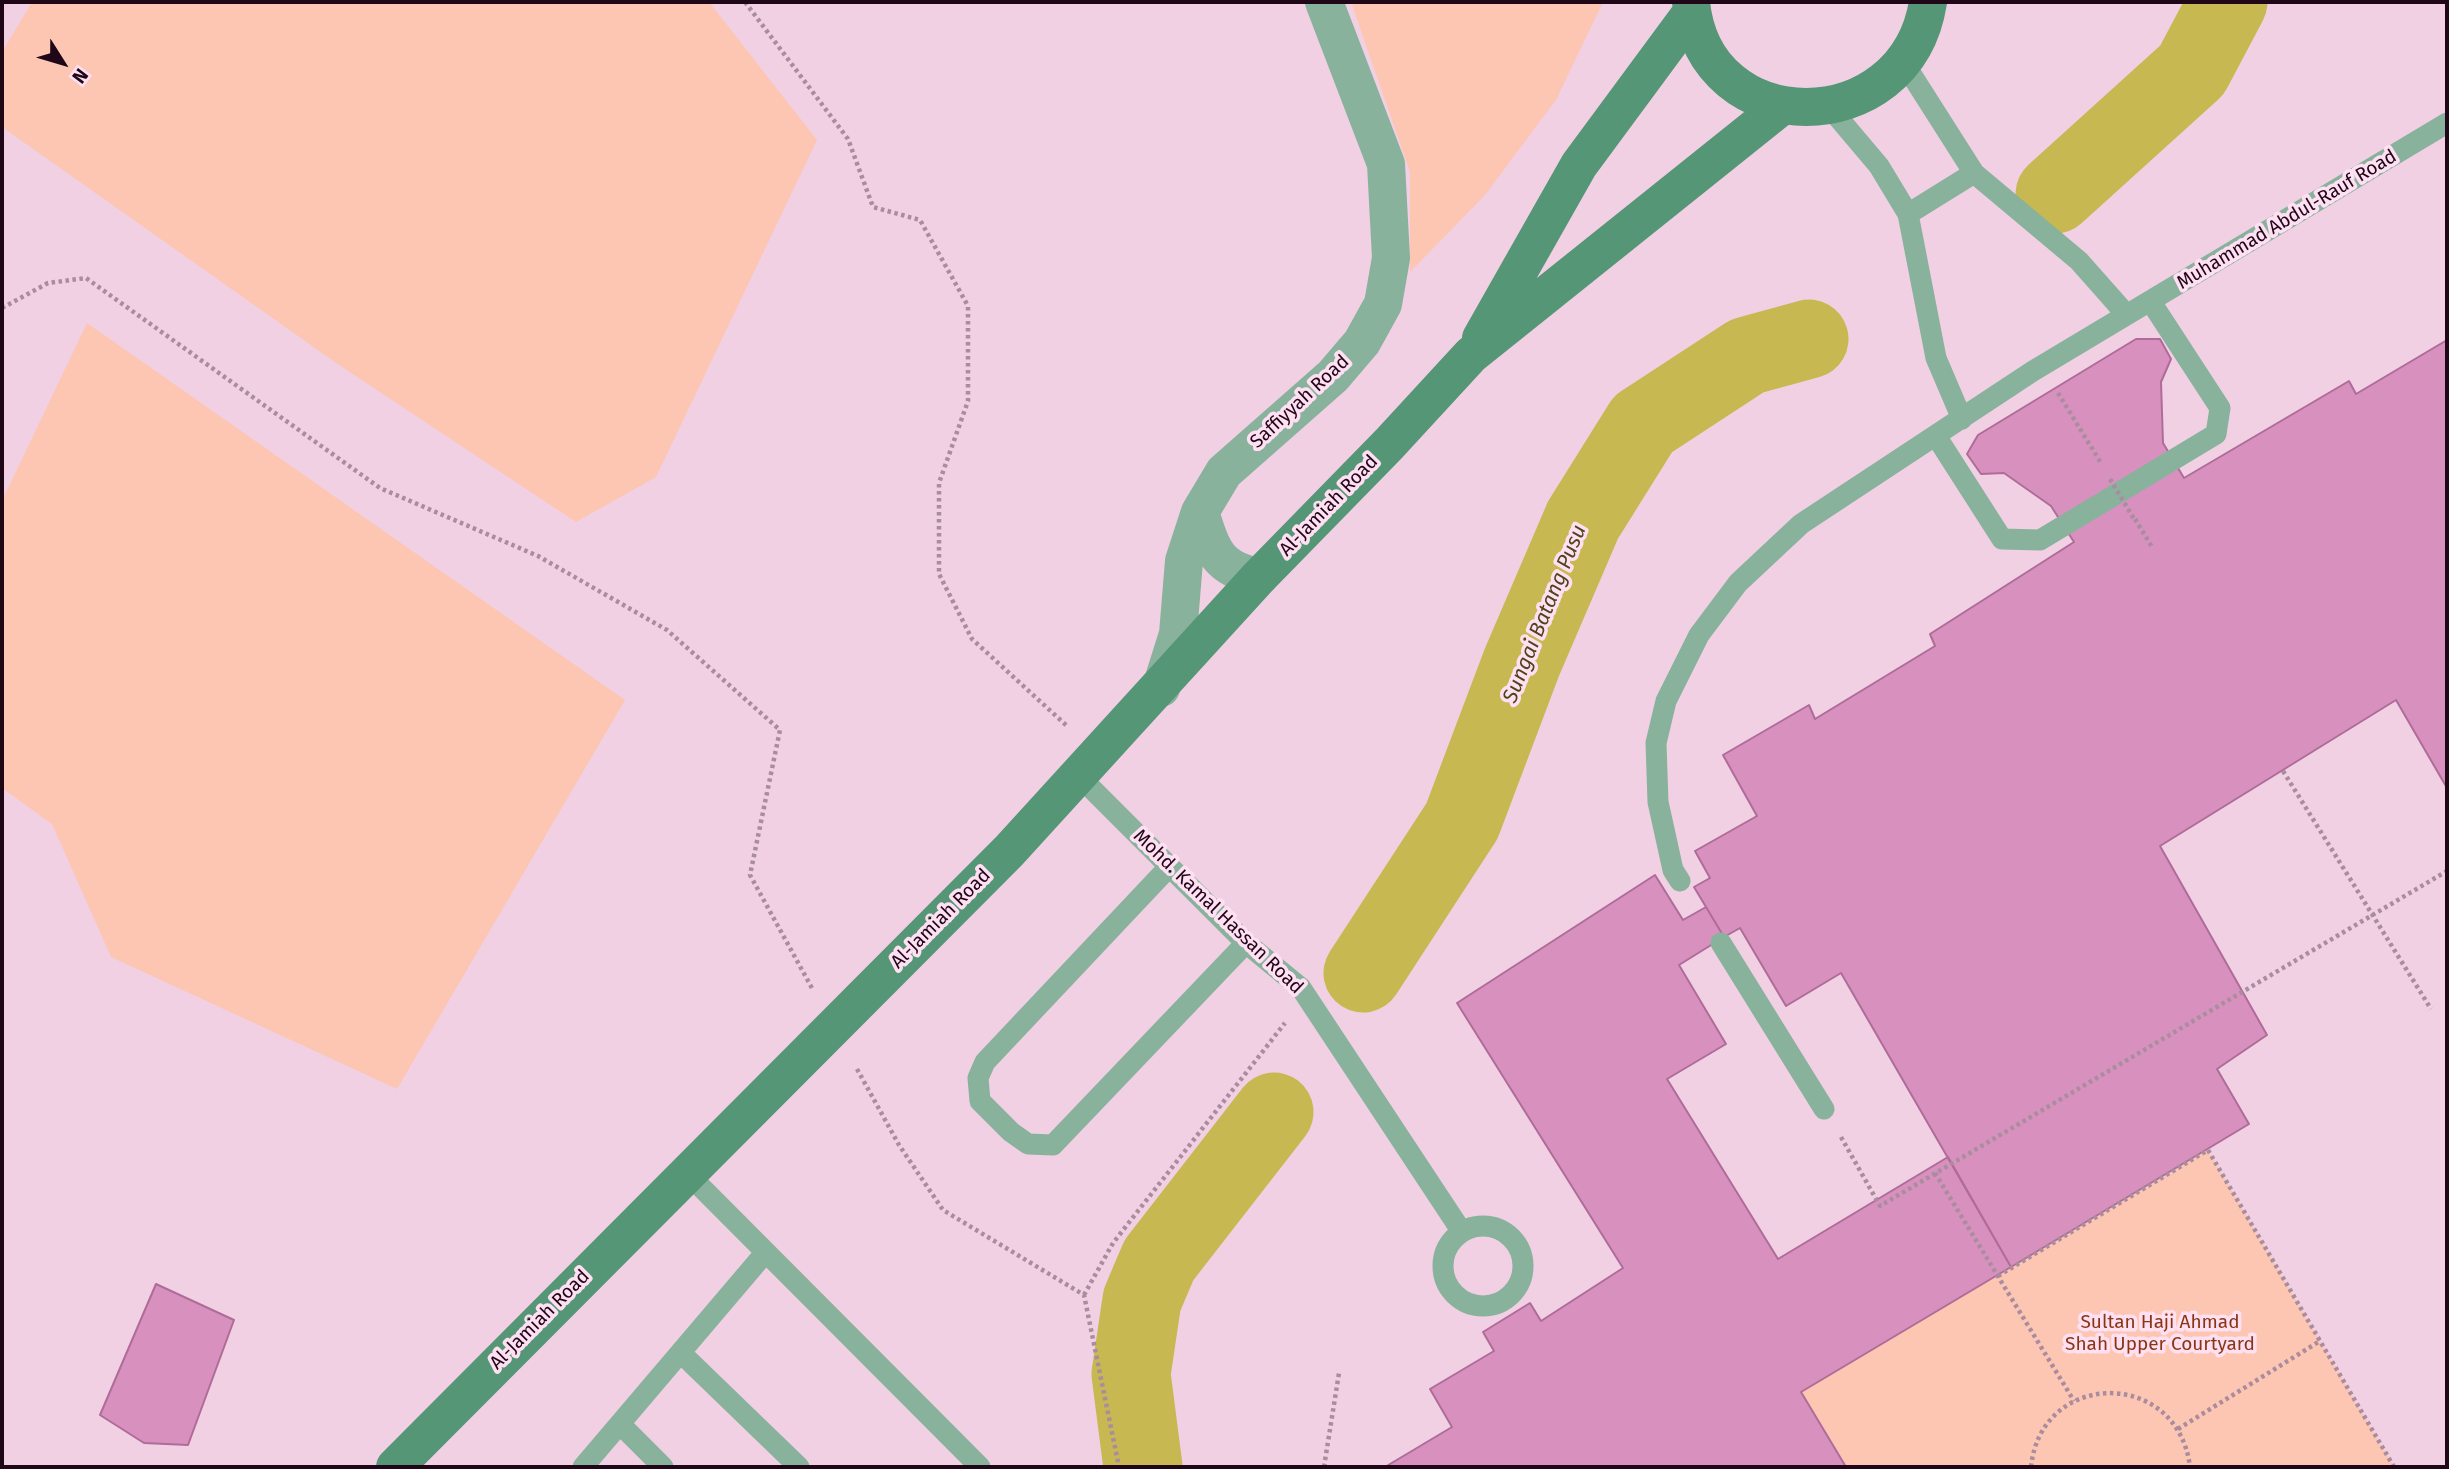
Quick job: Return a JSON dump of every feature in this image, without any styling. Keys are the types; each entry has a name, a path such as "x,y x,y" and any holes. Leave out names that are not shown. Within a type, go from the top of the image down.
{"street":[{"name":"Saffiyyah Road","path":"1161,688 1178,634 1184,561 1200,512 1224,472 1333,376 1362,342 1383,304 1391,258 1386,164 1324,2"},
{"name":"Al-Jamiah Road","path":"1691,7 1703,45 1723,72 1750,93 1782,106 1830,108 1858,98 1883,83 1903,63 1920,35 1929,2"},
{"name":"Al-Jamiah Road","path":"1471,355 1579,165 1691,7"},
{"name":"Al-Jamiah Road","path":"395,1467 686,1172 1009,851 1161,688 1259,577 1389,444 1471,355 1782,106"},
{"path":"1200,512 1210,544 1223,563 1240,573 1259,577"}],"lane":[{"path":"1903,63 1974,173 2079,261 2125,313"},
{"path":"1830,108 1879,166 1908,214 1936,358 1962,419"},
{"name":"Muhammad Abdul-Rauf Road","path":"1680,881 1673,870 1658,802 1656,743 1666,701 1699,635 1738,583 1801,524 2042,365 2447,123"},
{"path":"1908,214 1974,173"},
{"path":"1936,436 2001,539 2040,540 2216,434 2221,408 2151,302"},
{"name":"Mohd. Kamal Hassan Road","path":"1089,765 1168,868 1246,943 1301,988 1462,1232"},
{"path":"1168,868 985,1062 978,1078 980,1101 1011,1132 1028,1144 1053,1145 1246,943"},
{"path":"1721,943 1825,1109"},
{"path":"686,1172 980,1467"},
{"path":"583,1467 765,1253"},
{"path":"681,1353 799,1467"},
{"path":"620,1424 663,1467"}],"path":[{"path":"745,2 848,139 873,206 920,220 968,306 968,401 939,483 939,574 972,639 1089,765"},
{"path":"2,308 48,283 86,278 380,488 538,556 667,630 780,730 750,875 818,998"},
{"path":"2042,365 2152,547"},
{"path":"2283,771 2431,1009"},
{"path":"1825,1109 1880,1206 2447,871"},
{"path":"1119,1467 1084,1295 1113,1244 1306,997"},
{"path":"857,1069 899,1144 943,1210 1084,1295"},
{"path":"1998,1276 2208,1150 2394,1467"},
{"path":"1935,1173 2074,1401"},
{"path":"2178,1429 2320,1341"},
{"path":"1324,1467 1339,1373"},
{"path":"2031,1467 2038,1439 2053,1417 2074,1401 2096,1393 2131,1395 2162,1410 2178,1429 2188,1450 2190,1467"}],"shaded area":[{"path":"2,2 2447,2 2447,1467 2,1467"}],"green space":[{"path":"32,2 709,2 817,140 656,477 576,522 339,365 2,127 2,52"},
{"path":"1351,2 1603,2 1556,100 1485,195 1410,272 1410,172"},
{"path":"87,323 625,700 397,1089 111,957 52,824 2,788 2,501"},
{"name":"Sultan Haji Ahmad Shah Upper Courtyard","path":"2208,1150 2394,1467 1847,1467 1801,1392"}],"building":[{"path":"2136,339 2160,339 2171,359 2161,382 2163,443 2184,478 2349,381 2356,394 2447,340 2447,788 2396,700 2160,846 2267,1035 2217,1069 2249,1124 2011,1267 1841,973 1786,1006 1740,928 1724,937 1694,887 1710,878 1695,851 1757,816 1723,755 1809,705 1815,719 1935,646 1930,634 2074,542 2051,506 2004,473 1981,474 1967,454 1978,435"},
{"path":"1655,875 1683,920 1706,907 1724,937 1679,965 1726,1044 1667,1079 1778,1259 1948,1157 2011,1267 1801,1392 1846,1467 1385,1467 1452,1427 1430,1389 1494,1351 1483,1332 1530,1303 1541,1321 1623,1268 1457,1003"},
{"path":"156,1284 234,1320 188,1445 144,1443 100,1415"}],"waterway":[{"name":"Sungai Batang Pusu","path":"2055,194 2192,70 2228,2"},
{"name":"Sungai Batang Pusu","path":"1363,973 1462,821 1522,662 1583,520 1643,424 1747,356 1809,339"},
{"name":"Sungai Batang Pusu","path":"1143,1467 1131,1374 1142,1300 1159,1260 1274,1112"}]}
